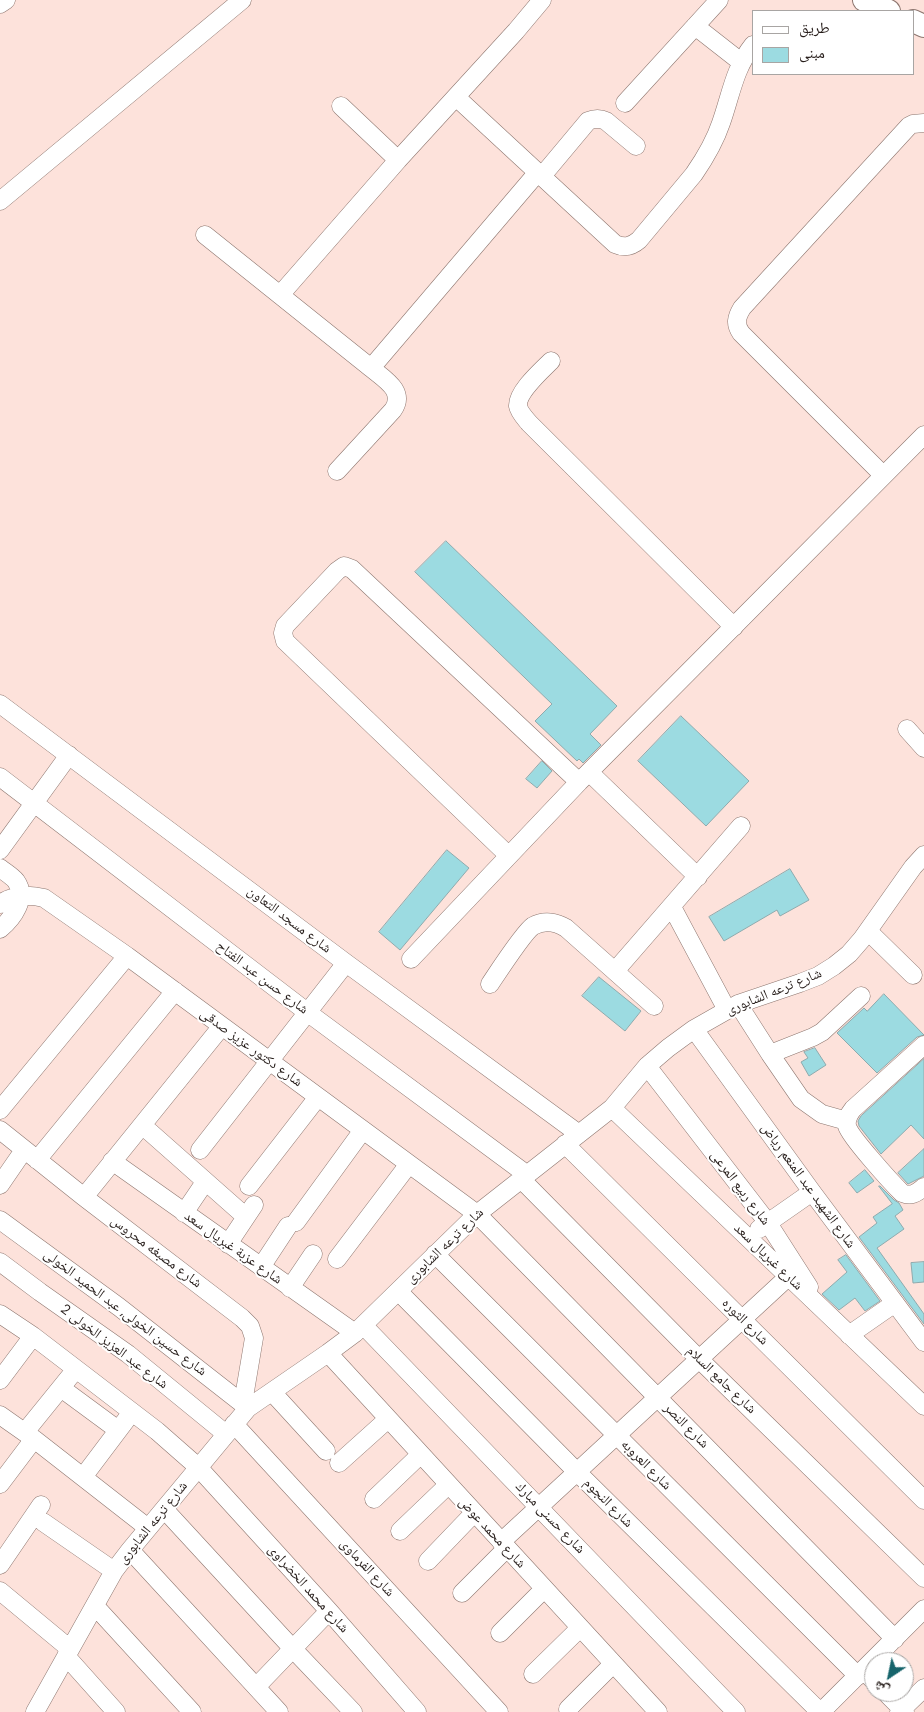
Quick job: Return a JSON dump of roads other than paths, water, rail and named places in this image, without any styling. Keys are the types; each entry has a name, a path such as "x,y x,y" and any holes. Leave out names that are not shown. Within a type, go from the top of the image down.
{"main road":[{"path":"864,0 887,10"}],"street":[{"path":"0,4 6,0"},
{"path":"0,202 242,0"},
{"path":"280,295 542,0"},
{"path":"625,103 719,0"},
{"path":"696,26 740,62"},
{"path":"456,96 615,244 625,247 635,244 702,162 721,123 740,62 752,46"},
{"path":"341,106 398,160"},
{"path":"371,368 588,121 602,119 606,121 636,146"},
{"path":"883,475 741,333 737,327 737,317 748,301 909,126 924,123"},
{"path":"205,235 393,387 397,396 396,406 337,471"},
{"path":"551,361 523,391 518,404 519,411 734,627"},
{"path":"411,959 584,777 924,435"},
{"path":"508,855 285,641 283,633 285,626 344,566 352,569 698,877"},
{"name":"شارع مسجد التعاون","path":"0,704 346,963 572,1139"},
{"path":"907,729 924,748"},
{"path":"0,850 69,756"},
{"name":"شارع حسن عبد الفتاح","path":"0,777 523,1177"},
{"path":"615,971 741,826"},
{"name":"شارع ترعه الشابورى","path":"35,1712 114,1571 230,1429 246,1405 272,1392 359,1329 477,1214 612,1108 647,1066 694,1029 733,1007 818,976 849,954 868,931 913,867 924,855"},
{"path":"0,868 17,882 19,896 19,902 13,916 0,929"},
{"name":"شارع دكتور عزيز صدقى","path":"0,904 19,896 44,898 175,991 477,1214"},
{"path":"672,907 733,1007 770,1054 801,1099 822,1114 847,1121"},
{"path":"490,984 530,928 547,922 566,928 654,1006"},
{"path":"868,931 914,975"},
{"path":"0,1110 127,956"},
{"path":"200,1150 346,963"},
{"path":"0,1185 31,1155 175,991"},
{"path":"770,1054 822,1032 861,996"},
{"path":"84,1197 222,1026"},
{"name":"شارع الشهيد عبد المنعم رياض","path":"694,1029 924,1342"},
{"path":"924,1045 853,1109 847,1121 851,1134 902,1193 916,1194 924,1187"},
{"name":"شارع ربيع المرعى","path":"647,1066 768,1223 827,1314"},
{"path":"249,1186 318,1097"},
{"name":"شارع غبريال سعد","path":"612,1108 924,1406"},
{"path":"142,1125 206,1182 250,1211 228,1244"},
{"name":"شارع مصبغه محروس","path":"0,1130 250,1326 254,1338 246,1405"},
{"path":"260,1267 363,1130"},
{"name":"شارع الثوره","path":"572,1139 742,1319 923,1498"},
{"name":"شارع عزبة غبريال سعد","path":"112,1161 290,1288 359,1329"},
{"path":"337,1259 409,1164"},
{"name":"شارع جامع السلام","path":"523,1177 699,1359 924,1578"},
{"path":"184,1213 206,1182"},
{"path":"747,1238 812,1192"},
{"name":"شارع النصر","path":"477,1214 895,1639"},
{"name":"شارع حسين الخولى, عبد الحميد الخولى","path":"0,1220 120,1307 246,1405"},
{"path":"290,1288 313,1254"},
{"name":"شارع العروبه","path":"435,1254 617,1435 864,1675"},
{"name":"شارع عبد العزيز الخولى 2","path":"0,1262 230,1429"},
{"path":"462,1593 539,1507 788,1277"},
{"name":"شارع النجوم","path":"398,1291 577,1472 820,1712"},
{"path":"849,1335 895,1304"},
{"name":"شارع محمد الخضراوى","path":"0,1314 33,1336 157,1430 198,1467 329,1611 417,1712"},
{"name":"شارع حسنى مبارك","path":"359,1329 539,1507 736,1712"},
{"path":"0,1380 33,1336"},
{"name":"شارع محمد عوض","path":"328,1353 613,1664 647,1708"},
{"path":"0,1484 29,1436 76,1369"},
{"path":"62,1388 118,1430"},
{"path":"272,1392 332,1457 388,1419"},
{"path":"83,1477 132,1412"},
{"path":"0,1415 148,1528"},
{"name":"شارع الفرماوى","path":"230,1429 499,1712"},
{"path":"374,1499 420,1455"},
{"path":"400,1531 448,1485"},
{"path":"164,1509 353,1712"},
{"path":"428,1561 474,1513"},
{"path":"0,1565 42,1514 114,1571"},
{"path":"130,1550 279,1712"},
{"path":"500,1633 544,1589"},
{"path":"0,1591 68,1653 116,1712"},
{"path":"95,1606 192,1712"},
{"path":"884,1652 924,1610"},
{"path":"256,1687 329,1611"},
{"path":"533,1674 580,1628"},
{"path":"568,1709 613,1664"},
{"path":"820,1712 864,1677"},
{"path":"902,1711 924,1688"}]}
